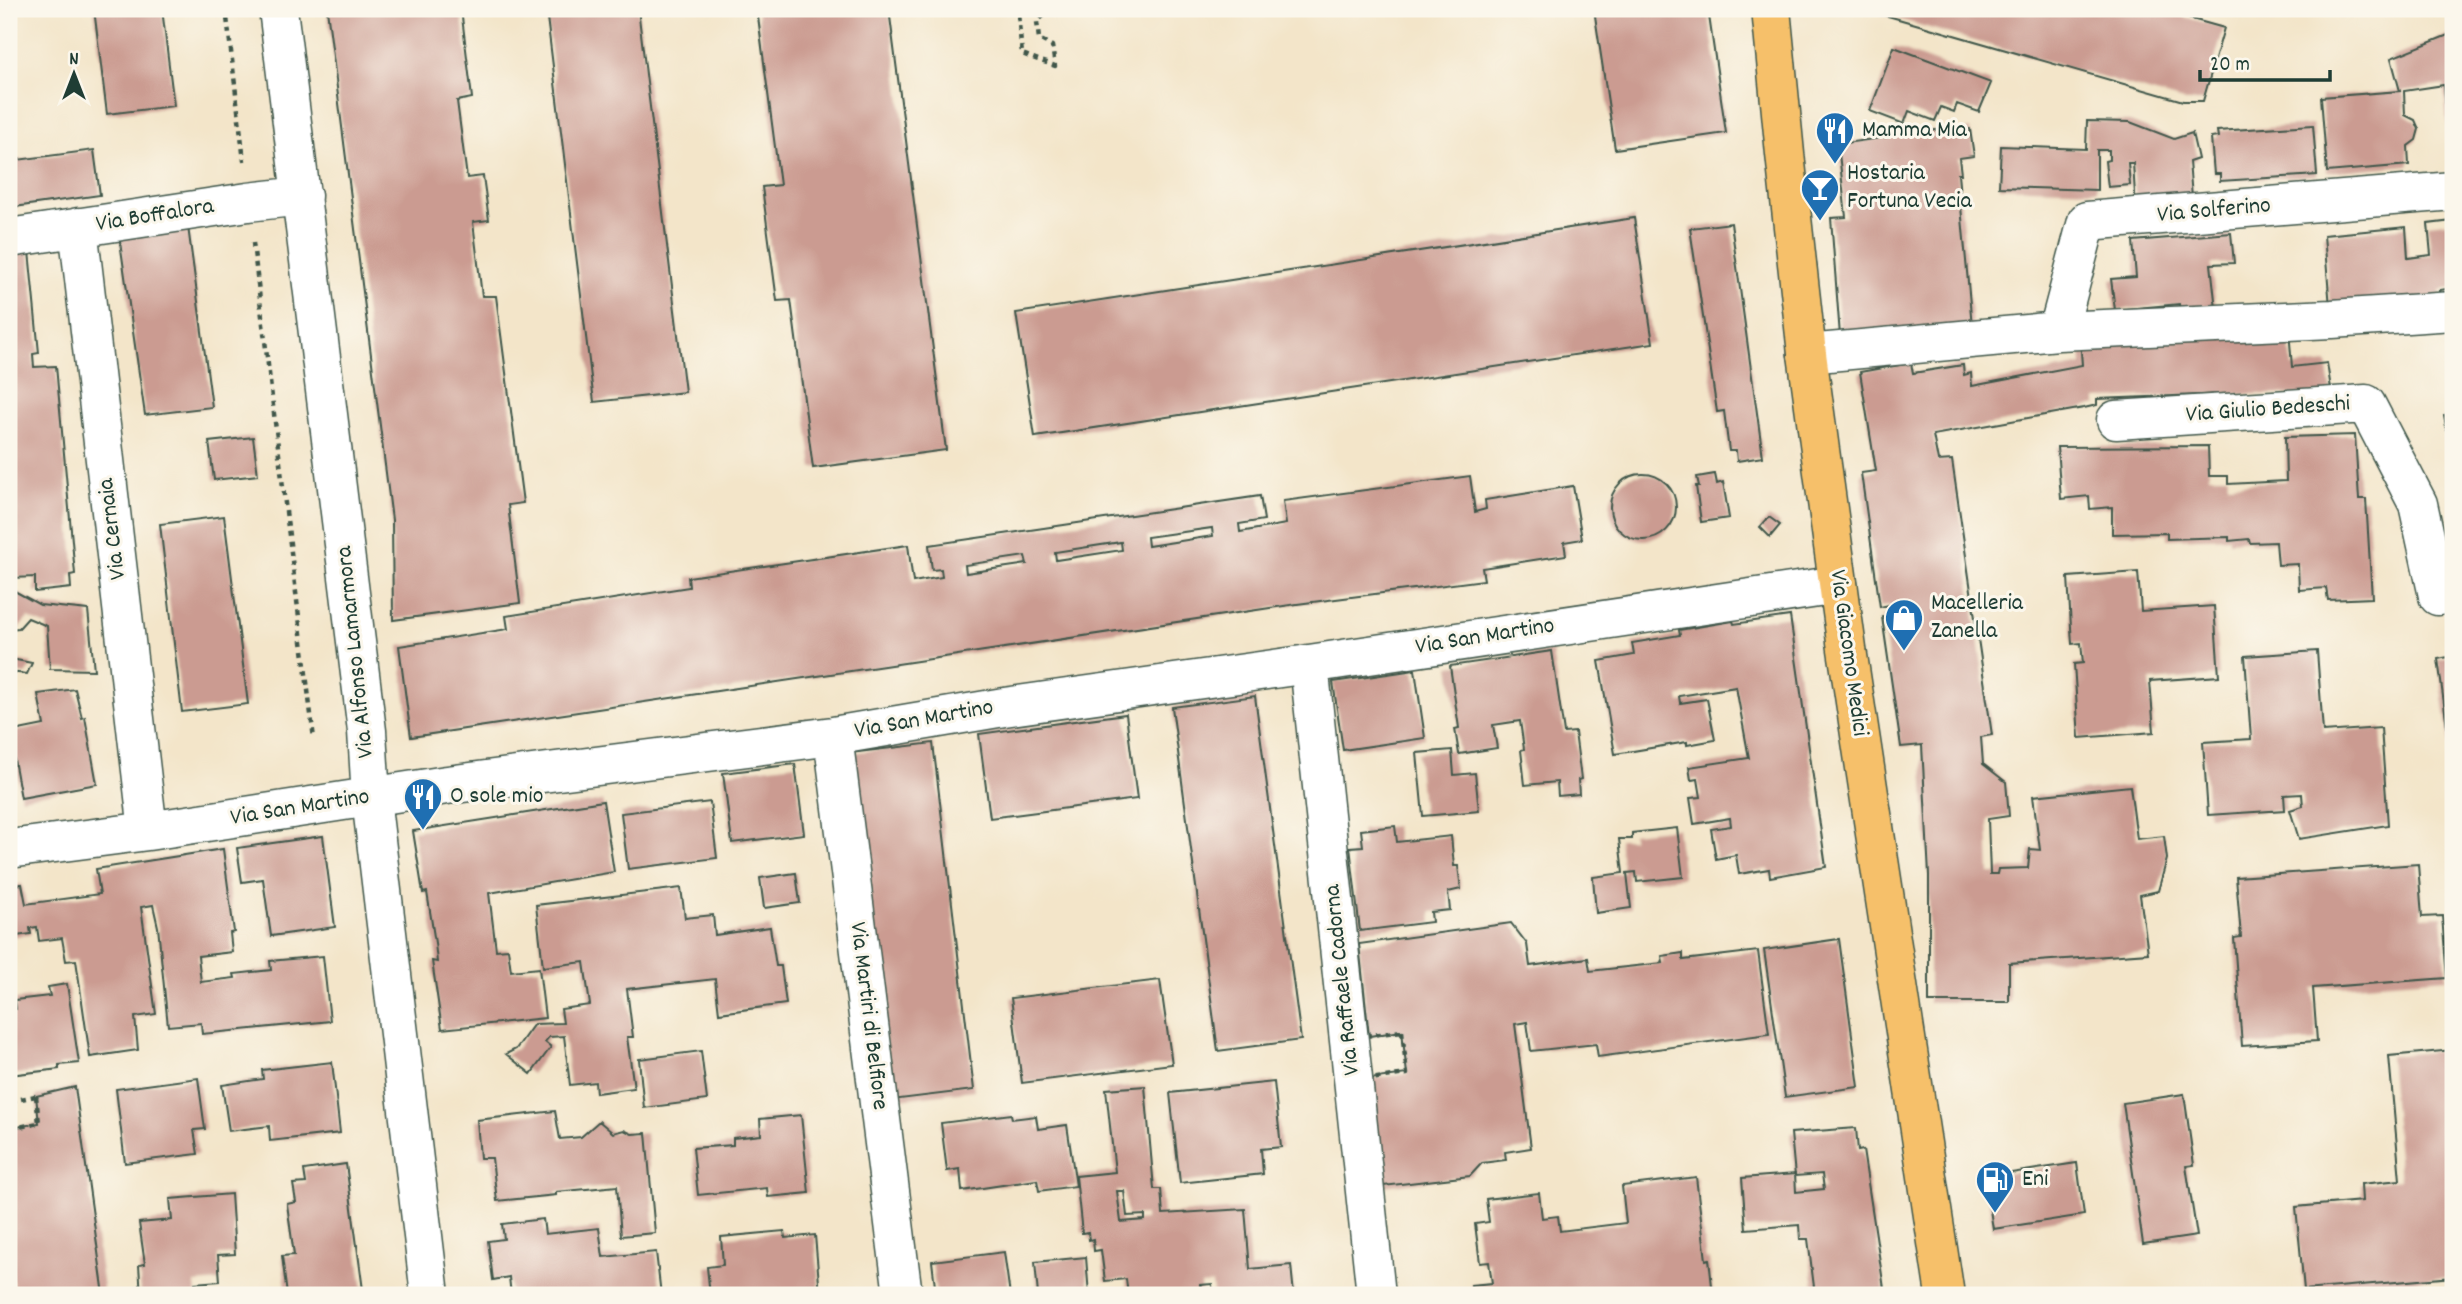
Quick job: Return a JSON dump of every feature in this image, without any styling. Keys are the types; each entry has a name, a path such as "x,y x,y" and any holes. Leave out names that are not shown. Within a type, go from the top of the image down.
{"main road":[{"name":"Via Giacomo Medici","path":"1771,9 1784,154 1807,354 1838,585 1945,1295"}],"street":[{"name":"Via Alfonso Lamarmora","path":"278,9 367,731 371,798 430,1295"},
{"name":"Via Solferino","path":"2058,331 2087,221 2453,191"},
{"name":"Via Boffalora","path":"9,238 302,196"},
{"name":"Via Cernaia","path":"78,228 148,831"},
{"path":"1807,354 2058,331 2453,311"},
{"name":"Via Giulio Bedeschi","path":"2116,420 2366,404 2418,504 2438,596 2453,593"},
{"name":"Via San Martino","path":"9,849 148,831 447,785 833,736 1004,707 1838,585"},
{"name":"Via Raffaele Cadorna","path":"1310,664 1376,1295"},
{"name":"Via Martiri di Belfiore","path":"833,736 903,1295"}],"path":[{"path":"226,9 314,739"},
{"path":"1024,9 1018,14 1022,54 1055,66 1052,46 1039,39 1037,22 1046,13 1046,9"},
{"path":"36,1096 39,1123 14,1128 11,1101 36,1096"}],"building":[{"path":"94,9 162,9 174,106 107,114"},
{"path":"327,9 461,9 472,98 457,101 467,178 483,176 489,220 473,222 482,296 496,296 523,503 508,505 520,603 393,620 392,520"},
{"path":"546,9 638,9 685,392 594,402"},
{"path":"757,9 889,9 946,450 813,468 791,300 777,301 762,187 780,185"},
{"path":"1594,9 1708,9 1726,133 1615,149"},
{"path":"1882,9 2156,9 2224,28 2203,101 2183,101 1881,14"},
{"path":"2453,33 2453,161 2450,162 2444,85 2404,91 2405,115 2415,120 2419,129 2416,140 2408,146 2409,165 2327,172 2321,97 2400,91 2391,58"},
{"path":"1894,47 1991,83 1979,112 1957,104 1954,112 1941,107 1935,121 1909,111 1904,124 1870,111"},
{"path":"2087,121 2130,122 2174,139 2192,133 2198,159 2189,162 2193,208 2136,211 2133,163 2128,163 2130,185 2108,187 2105,161 2109,160 2109,150 2097,150 2097,190 1999,187 2001,146 2086,149"},
{"path":"2313,125 2317,175 2220,181 2220,174 2214,174 2211,138 2218,137 2217,131"},
{"path":"1955,128 1955,131 1970,129 1974,156 1959,158 1961,174 1958,174 1972,326 1840,336 1831,218 1846,217 1838,144 1888,137 1887,135"},
{"path":"94,150 100,195 14,207 9,161"},
{"path":"1634,218 1653,343 1035,437 1016,313"},
{"path":"187,219 212,407 145,415 118,228"},
{"path":"2453,221 2453,288 2440,290 2441,304 2330,307 2324,235 2406,227 2408,258 2431,255 2428,224"},
{"path":"1731,223 1763,457 1737,461 1736,451 1729,451 1724,411 1717,412 1690,228"},
{"path":"2231,233 2234,263 2211,264 2216,309 2180,312 2179,304 2115,310 2111,279 2136,277 2133,241"},
{"path":"29,251 39,353 33,354 34,367 56,366 75,574 70,575 71,588 35,592 35,577 11,578 9,560 9,253"},
{"path":"2289,330 2292,367 2327,363 2332,395 2225,394 2097,399 2097,405 2084,408 1933,435 1938,461 1952,460 1992,735 1981,737 1983,764 2006,782 2009,816 1988,819 1990,874 1997,874 1998,869 2028,868 2030,849 2040,850 2033,796 2130,786 2137,839 2164,836 2167,859 2158,891 2140,895 2148,953 2009,963 2009,1002 1929,1002 1929,875 1922,745 1901,747 1882,617 1890,616 1889,605 1880,607 1861,473 1876,471 1860,372 1911,363 1913,373 1963,365 1964,375 1971,373 1972,386 2082,365 2080,338"},
{"path":"2453,414 2453,458 2452,458 2444,416"},
{"path":"2355,435 2359,499 2366,499 2372,598 2328,600 2326,588 2299,590 2298,564 2278,565 2276,542 2250,543 2249,539 2229,541 2229,537 2167,539 2167,533 2112,534 2112,507 2090,509 2089,496 2061,499 2057,447 2208,446 2209,476 2228,476 2228,484 2286,481 2285,437"},
{"path":"253,437 258,475 214,480 209,442"},
{"path":"1643,474 1656,477 1666,484 1673,494 1676,507 1673,520 1666,530 1656,537 1643,540 1630,537 1620,530 1613,520 1610,507 1613,494 1620,484 1630,477"},
{"path":"1715,474 1717,484 1723,482 1729,518 1701,522 1697,477"},
{"path":"1470,476 1475,512 1486,509 1485,500 1573,486 1582,539 1564,542 1566,555 1482,568 1484,580 1297,604 411,737 399,646 508,629 506,616 689,587 688,577 908,545 913,582 942,577 941,569 932,570 929,545 1260,496 1264,520 1239,524 1240,532 1286,524 1283,501","holes":["1212,528 1213,536 1148,546 1147,537","1121,542 1122,550 1056,560 1055,552","1025,556 1027,564 966,573 965,565"]},
{"path":"224,516 248,704 182,712 160,524"},
{"path":"1769,517 1780,525 1770,537 1760,527"},
{"path":"2138,572 2141,611 2214,606 2219,676 2150,681 2154,732 2079,738 2074,664 2083,663 2081,643 2072,644 2068,577"},
{"path":"9,588 40,605 88,610 94,670 50,669 47,626 28,618 19,628 9,629"},
{"path":"1790,616 1826,867 1770,877 1769,869 1739,874 1736,855 1716,859 1711,829 1731,826 1730,818 1694,824 1690,798 1701,797 1698,779 1691,780 1689,767 1749,758 1736,687 1679,696 1680,703 1707,699 1715,740 1615,754 1599,661 1634,655 1632,643 1680,635 1679,630 1733,621 1734,624"},
{"path":"1552,651 1564,733 1575,732 1581,779 1578,780 1579,794 1558,796 1557,782 1525,785 1520,721 1493,725 1497,748 1459,754 1455,729 1459,728 1450,666"},
{"path":"2317,651 2323,732 2381,728 2388,825 2299,839 2290,810 2303,806 2302,794 2284,795 2285,810 2208,815 2203,742 2251,739 2245,656"},
{"path":"2453,656 2453,764 2452,764 2438,659"},
{"path":"11,659 32,663 27,674 9,672"},
{"path":"1415,670 1425,738 1343,750 1333,682"},
{"path":"75,689 82,718 85,717 97,784 21,798 9,732 44,725 38,694"},
{"path":"1255,696 1301,1040 1218,1051 1172,707"},
{"path":"1126,714 1137,799 990,818 979,734"},
{"path":"933,743 974,1090 892,1100 850,753"},
{"path":"1452,750 1454,775 1475,773 1479,811 1423,816 1417,753"},
{"path":"795,764 804,834 732,843 723,773"},
{"path":"603,801 614,872 489,893 496,950 508,949 511,971 539,968 545,1018 442,1029 432,961 437,962 435,943 427,892 423,893 413,831"},
{"path":"710,802 717,858 628,869 621,813"},
{"path":"1395,826 1397,842 1451,836 1454,866 1458,866 1461,889 1448,892 1450,910 1431,912 1432,922 1360,931 1350,847 1363,846 1361,830"},
{"path":"1677,828 1683,877 1637,882 1636,872 1627,873 1631,908 1596,913 1593,877 1623,873 1619,839 1632,839 1632,833"},
{"path":"323,836 335,927 271,936 263,879 242,882 237,848"},
{"path":"223,849 234,932 230,933 232,952 198,956 201,982 235,978 234,974 271,970 270,961 323,956 330,1021 202,1034 201,1023 168,1026 158,927 153,905 141,907 156,1014 135,1017 138,1050 90,1057 76,960 66,961 62,938 39,941 37,927 30,928 31,934 9,937 9,886 22,884 26,904 100,894 96,869"},
{"path":"2418,864 2422,917 2442,916 2447,978 2313,988 2317,1041 2242,1046 2234,938 2241,937 2236,877"},
{"path":"796,873 800,903 764,908 760,878"},
{"path":"681,888 685,918 713,915 715,935 770,927 776,966 781,966 786,1004 719,1013 715,979 627,989 633,1037 627,1037 634,1088 596,1093 595,1082 570,1085 564,1036 549,1037 545,1042 551,1047 531,1074 506,1054 516,1049 534,1024 563,1023 561,1009 590,1005 584,962 543,967 536,905"},
{"path":"1511,923 1527,944 1530,966 1588,958 1590,971 1663,963 1662,956 1683,953 1683,960 1758,951 1769,1034 1598,1057 1596,1044 1531,1051 1527,1022 1515,1024 1531,1148 1505,1152 1506,1160 1482,1163 1470,1176 1375,1187 1362,1080 1407,1074 1402,1031 1369,1036 1359,944"},
{"path":"1839,939 1859,1087 1785,1097 1764,950"},
{"path":"1160,980 1172,1064 1022,1083 1011,998"},
{"path":"67,984 79,1063 59,1065 59,1069 9,1075 9,1010 16,1009 15,1000 50,996 48,987"},
{"path":"2453,1050 2453,1277 2304,1290 2296,1207 2362,1201 2361,1184 2400,1180 2389,1056"},
{"path":"701,1051 707,1100 644,1108 639,1059"},
{"path":"332,1062 340,1133 270,1141 269,1126 229,1131 222,1085 263,1079 262,1070"},
{"path":"198,1078 205,1129 194,1130 198,1154 125,1163 116,1089"},
{"path":"1274,1082 1281,1147 1261,1149 1263,1174 1180,1183 1170,1093"},
{"path":"1145,1086 1154,1189 1161,1189 1163,1214 1245,1209 1250,1269 1291,1265 1294,1295 1213,1295 1212,1284 1200,1285 1201,1295 1128,1295 1126,1279 1105,1281 1101,1250 1094,1251 1093,1239 1089,1240 1088,1232 1082,1233 1076,1176 1115,1172 1106,1089","holes":["1117,1191 1124,1191 1127,1216 1145,1215 1145,1220 1121,1222"]},
{"path":"75,1087 104,1295 14,1295 9,1244 11,1128 39,1123 36,1096"},
{"path":"2184,1094 2194,1165 2186,1166 2197,1236 2143,1244 2123,1103"},
{"path":"555,1111 560,1139 581,1137 599,1121 613,1133 624,1130 632,1134 646,1133 655,1233 621,1236 617,1186 497,1201 492,1158 480,1158 477,1120"},
{"path":"1011,1114 1012,1119 1036,1116 1038,1129 1067,1125 1076,1186 1039,1191 1037,1180 962,1191 960,1169 947,1171 941,1123"},
{"path":"801,1115 809,1193 768,1197 767,1188 698,1195 693,1148 733,1145 733,1138 761,1135 760,1119"},
{"path":"1856,1128 1858,1151 1863,1150 1885,1295 1815,1295 1808,1239 1800,1239 1799,1225 1746,1229 1742,1178 1795,1174 1791,1133","holes":["1822,1174 1824,1189 1796,1192 1795,1176"]},
{"path":"2077,1163 2084,1215 1993,1229 1985,1177"},
{"path":"346,1164 363,1290 327,1295 287,1295 282,1256 294,1255 287,1204 296,1202 293,1184 306,1183 304,1170"},
{"path":"1696,1177 1713,1295 1637,1295 1636,1290 1591,1295 1472,1295 1471,1285 1492,1283 1489,1262 1480,1263 1475,1224 1489,1222 1486,1199 1539,1193 1542,1218 1558,1216 1560,1231 1626,1223 1622,1186"},
{"path":"231,1194 235,1254 218,1255 220,1281 195,1283 196,1295 141,1295 139,1265 145,1264 139,1223 172,1220 170,1199"},
{"path":"543,1219 545,1234 599,1228 603,1257 656,1252 661,1295 511,1295 509,1277 493,1280 488,1241 504,1239 502,1224"},
{"path":"784,1231 785,1238 815,1235 820,1295 710,1295 707,1267 723,1265 721,1237"},
{"path":"1004,1252 1010,1295 936,1295 932,1261"},
{"path":"1086,1257 1089,1295 1038,1295 1035,1262"}],"place":[{"name":"Mamma Mia","path":"1835,165"},
{"name":"Hostaria Fortuna Vecia","path":"1820,222"},
{"name":"Macelleria Zanella","path":"1904,652"},
{"name":"O sole mio","path":"423,831"},
{"name":"Eni","path":"1995,1214"}]}
